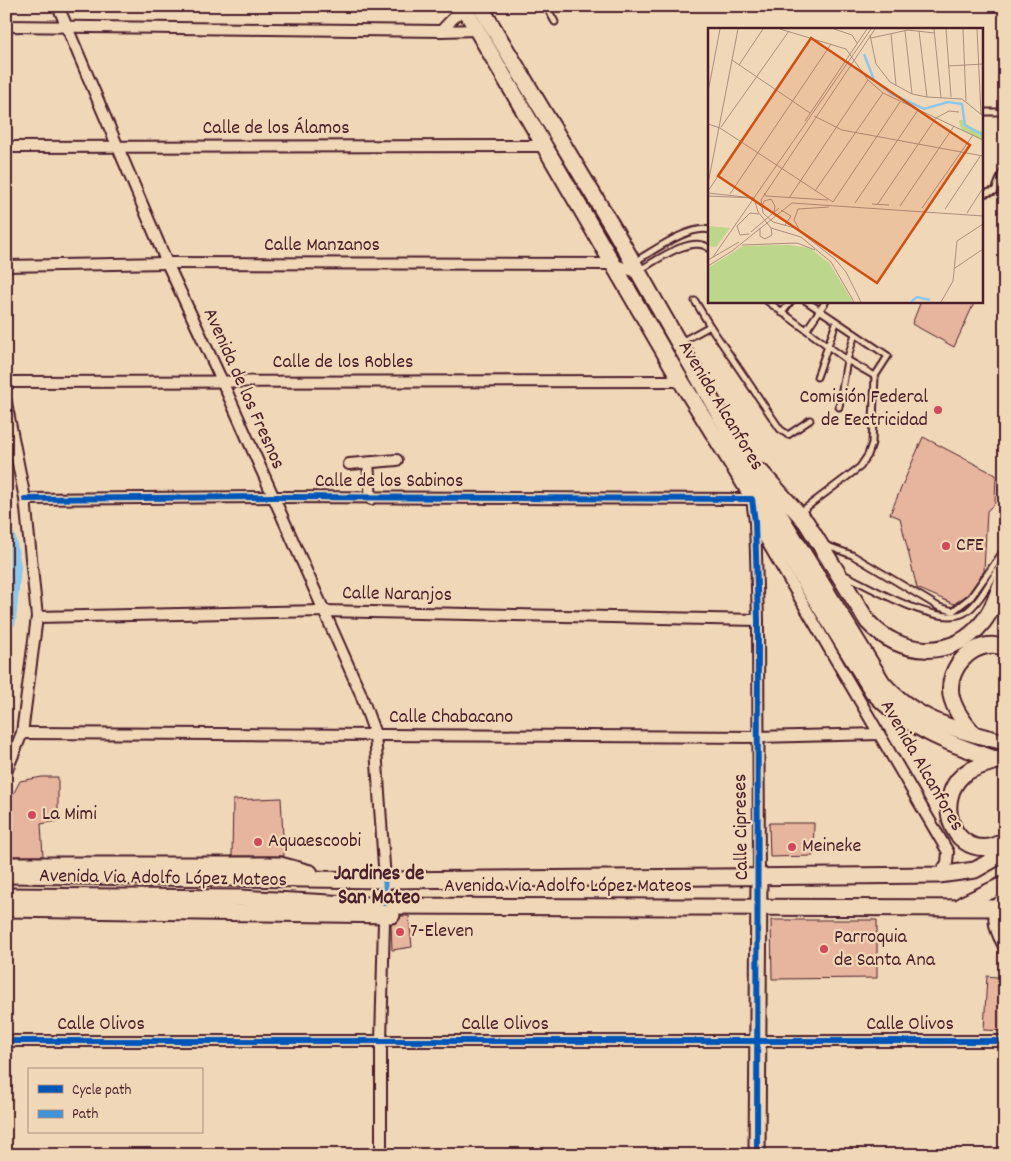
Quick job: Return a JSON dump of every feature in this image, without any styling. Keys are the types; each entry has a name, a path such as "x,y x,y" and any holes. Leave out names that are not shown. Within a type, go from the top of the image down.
{"main road":[{"name":"Avenida Alcanfores","path":"464,6 681,381 752,499 873,692 890,710 909,724 1002,761"},
{"name":"Avenida Alcanfores","path":"480,6 635,267 735,442 882,682 896,699 916,713 981,736 1005,742"},
{"path":"735,442 799,514 836,570 859,610 878,633 904,648 915,650 950,644 972,633 983,622 994,603 1005,573"},
{"path":"981,736 966,726 953,700 951,686 955,669 972,651 984,646 1005,648"},
{"path":"1002,761 964,774 955,785 949,801 949,818 954,830 964,840 978,846 990,847 1005,841"},
{"name":"Avenida Via Adolfo López Mateos","path":"6,875 385,880 759,875 939,875 975,870 1005,853"},
{"path":"6,865 280,865 333,880"},
{"name":"Calle Cipreses","path":"757,1155 759,875"},
{"name":"Avenida Via Adolfo López Mateos","path":"6,896 240,898 385,911 498,906 957,907 1005,884"},
{"path":"957,907 1003,906 996,922 1005,943"},
{"path":"6,909 385,911"}],"street":[{"name":"Avenida de los Fresnos","path":"58,6 167,263 222,380 360,692 375,734 385,880 385,911"},
{"path":"441,31 464,6"},
{"path":"6,26 478,30"},
{"name":"Calle de los Álamos","path":"6,147 545,146"},
{"name":"Calle Manzanos","path":"6,266 167,263 612,264 635,267"},
{"name":"Calle de los Robles","path":"6,382 222,380 681,381"},
{"path":"6,402 25,499 36,617 22,733 6,772"},
{"path":"350,464 397,460"},
{"path":"368,462 371,499"},
{"name":"Calle de los Sabinos","path":"25,499 272,496 371,499 752,499"},
{"name":"Calle Cipreses","path":"752,499 755,522 758,620 759,875"},
{"name":"Avenida Alcanfores","path":"755,522 948,852 947,864 939,875"},
{"name":"Calle Naranjos","path":"36,617 323,610 758,620"},
{"name":"Calle Chabacano","path":"22,733 757,737 879,734"},
{"path":"381,1155 381,1042 385,911"},
{"name":"Calle Olivos","path":"6,1041 1005,1041"}],"lane":[{"path":"546,6 556,22"},
{"path":"984,112 1005,112"},
{"path":"984,194 995,191 1005,166"},
{"path":"635,267 675,239 702,228 708,230"},
{"path":"675,239 680,248"},
{"path":"635,267 680,248 699,243 708,248"},
{"path":"695,301 780,429 788,435 792,434 810,420"},
{"path":"768,302 808,329 847,360 875,376"},
{"path":"782,313 790,302"},
{"path":"799,514 860,466 868,455 872,443 875,376 888,356 836,323 807,302"},
{"path":"808,329 825,302"},
{"path":"817,377 836,323"},
{"path":"678,343 710,326"},
{"path":"839,407 847,360 855,334"},
{"path":"819,543 852,555 939,607 953,611 971,597 1005,549"},
{"path":"836,570 928,614 952,617 965,613 975,603 1005,558"}],"building":[{"path":"921,302 975,302 954,347 912,324"},
{"name":"CFE","path":"923,437 996,475 995,503 987,511 984,571 968,594 954,604 917,588 900,518 890,514"},
{"name":"La Mimi","path":"42,777 58,777 58,821 41,824 43,856 6,856 6,808 20,781"},
{"name":"Aquaescoobi","path":"281,798 284,856 232,856 233,800"},
{"name":"Meineke","path":"769,823 814,823 813,856 770,857"},
{"name":"7-Eleven","path":"401,916 409,916 412,947 392,950 391,924 397,923"},
{"name":"Parroquia de Santa Ana","path":"771,920 877,920 877,978 772,979"},
{"path":"987,976 1005,978 1005,1031 984,1030"}],"waterway":[{"path":"6,540 11,566 6,620"}],"marked path":[{"path":"385,880 385,906"}],"cycle path":[{"path":"25,499 272,497 752,499 755,522 758,620 757,1155"},
{"path":"6,1041 1005,1041"}],"place":[{"name":"Comisión Federal de Eectricidad","path":"938,410"},
{"name":"CFE","path":"946,546"},
{"name":"La Mimi","path":"32,815"},
{"name":"Aquaescoobi","path":"258,842"},
{"name":"Meineke","path":"792,847"},
{"name":"7-Eleven","path":"400,932"},
{"name":"Parroquia de Santa Ana","path":"824,949"}],"district":[{"name":"Jardines de San Mateo","path":"379,887"}]}
